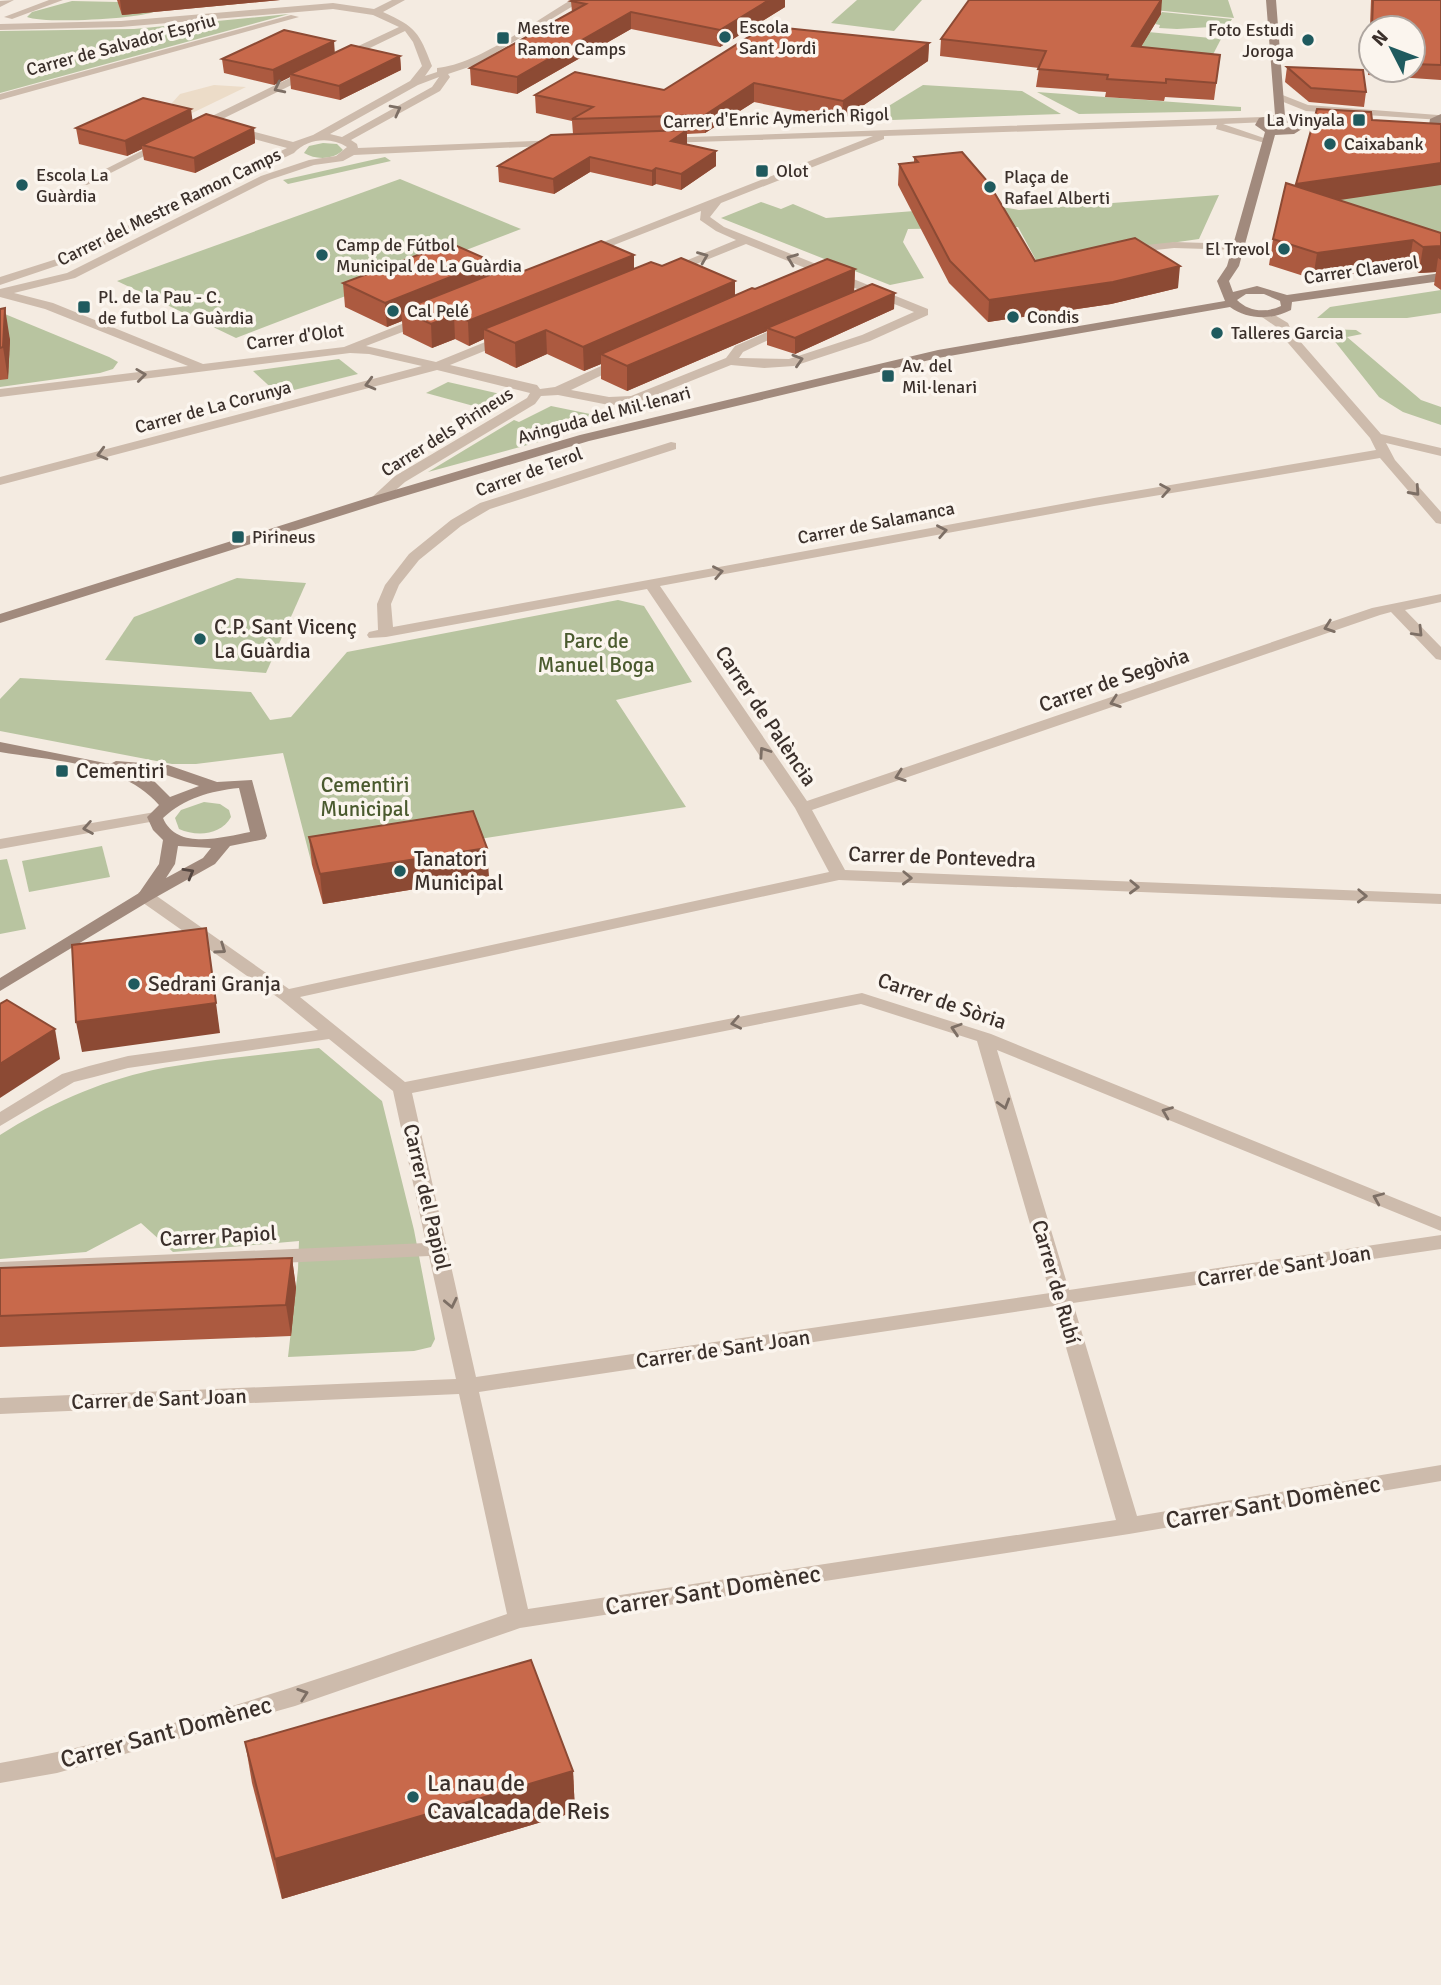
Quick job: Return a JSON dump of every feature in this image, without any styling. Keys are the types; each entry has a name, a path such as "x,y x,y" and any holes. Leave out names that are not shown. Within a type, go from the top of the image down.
{"street":[{"path":"0,4 9,0"},
{"path":"4,21 58,0"},
{"path":"375,12 400,0"},
{"name":"Carrer del Mestre Ramon Camps","path":"0,281 67,259 314,139 414,83 444,75 471,63 578,0"},
{"path":"1266,314 1286,307 1285,299 1263,291 1242,272 1239,247 1267,131 1280,117 1271,0"},
{"path":"4,21 48,27 121,24 334,6 375,12 407,27 418,41 427,66 414,83"},
{"name":"Carrer de Salvador Espriu","path":"0,97 334,6"},
{"path":"194,129 407,27"},
{"path":"425,60 471,63"},
{"path":"425,60 435,63 444,75"},
{"name":"Carrer del Mestre Ramon Camps","path":"314,139 344,141 360,129 436,89 444,75"},
{"path":"1280,97 1307,108 1440,117"},
{"path":"1280,117 1312,125"},
{"path":"1440,117 1434,124 1441,131"},
{"name":"Carrer d'Enric Aymerich Rigol","path":"1203,122 1267,131"},
{"name":"Carrer d'Enric Aymerich Rigol","path":"652,140 1203,122 1267,131"},
{"path":"206,123 292,149"},
{"path":"1267,131 1294,131 1300,124"},
{"path":"1428,132 1441,131"},
{"path":"571,259 890,132"},
{"path":"840,154 859,133"},
{"path":"814,162 831,150 840,134"},
{"path":"83,183 181,135"},
{"path":"762,136 795,140 807,145"},
{"path":"344,141 353,146 351,152 569,143"},
{"name":"Carrer del Mestre Ramon Camps","path":"292,149 298,158 313,162"},
{"path":"814,162 818,151"},
{"name":"Carrer del Mestre Ramon Camps","path":"0,293 71,276 284,169 339,159 351,152"},
{"path":"346,350 369,350 533,388 537,393 558,391 609,401 633,400 730,361 790,363 866,338 924,312 867,295 825,272 743,241 720,229 704,218 705,213 720,200"},
{"path":"641,232 683,223 720,229"},
{"path":"653,277 743,241"},
{"path":"1110,253 1174,245 1239,247"},
{"path":"809,279 825,272"},
{"path":"1242,272 1223,281 1232,301 1241,310 1266,314 1284,326 1286,332 1376,437 1389,462 1441,520"},
{"path":"49,306 71,276"},
{"name":"Carrer Claverol","path":"1285,299 1441,277"},
{"path":"0,281 30,287 40,293 49,306"},
{"name":"Avinguda del Mil·lenari","path":"0,619 376,500 585,438 938,354 1232,301 1239,293 1263,291"},
{"path":"0,293 49,306 188,363 207,366"},
{"name":"Carrer d'Olot","path":"0,393 346,350 430,316"},
{"path":"730,361 739,349 800,323"},
{"name":"Carrer de La Corunya","path":"0,481 436,366 511,335"},
{"path":"558,391 634,356"},
{"name":"Carrer dels Pirineus","path":"376,500 400,479 531,401 537,393"},
{"path":"1376,437 1441,453"},
{"name":"Carrer de Terol","path":"380,634 384,601 405,567 436,536 460,519 485,506 671,446"},
{"name":"Carrer de Salamanca","path":"380,634 1094,502 1385,453"},
{"name":"Carrer de Palència","path":"651,584 803,808 839,875"},
{"name":"Carrer de Segòvia","path":"803,808 1364,615 1441,598"},
{"path":"1395,608 1441,656"},
{"path":"0,747 94,765 160,769 212,785"},
{"path":"94,765 148,784 167,804"},
{"path":"0,844 155,817 167,804 192,791 212,785 246,783 259,836 195,844 171,838 162,831 155,817"},
{"path":"145,896 167,864 171,838"},
{"path":"0,986 145,896 209,861 226,840"},
{"name":"Carrer de Pontevedra","path":"286,995 839,875 1441,900"},
{"path":"145,896 286,995 402,1089"},
{"name":"Carrer de Sòria","path":"402,1089 862,998 985,1038 1441,1224"},
{"path":"0,1120 60,1083 89,1072 128,1062 334,1033"},
{"name":"Carrer de Rubí","path":"985,1038 1129,1526"},
{"name":"Carrer del Papiol","path":"402,1089 519,1619"},
{"name":"Carrer de Sant Joan","path":"0,1406 468,1386 1441,1242"},
{"name":"Carrer Papiol","path":"0,1269 439,1249"},
{"name":"Carrer Sant Domènec","path":"0,1773 58,1763 296,1697 519,1619 1129,1526 1441,1473"}],"green space":[{"path":"857,0 922,0 894,31 831,23"},
{"path":"1128,0 1228,0 1234,18 1124,7"},
{"path":"72,1 118,2 156,11 92,20 27,17 32,12"},
{"path":"1162,12 1232,19 1228,26 1159,28 1160,25 1155,24"},
{"path":"289,14 0,93 0,31 134,29"},
{"path":"1034,21 1221,39 1205,70"},
{"path":"923,85 1022,91 1061,114 864,121"},
{"path":"1037,92 1241,107 1241,111 1079,114"},
{"path":"337,144 343,150 324,158 304,153 309,146"},
{"path":"385,157 391,161 288,184 283,180"},
{"path":"1304,167 1441,185 1441,260 1282,209"},
{"name":"Camp de Fútbol Municipal de La Guàrdia","path":"400,179 521,229 236,338 117,281"},
{"path":"1219,195 1199,239 1037,262 1018,227 908,229 903,242 924,278 890,285 721,218 761,202 781,209 793,204 826,218 990,205 1019,210"},
{"path":"1441,290 1441,313 1407,318 1317,318 1330,307"},
{"path":"0,312 118,362 113,369 100,373 0,387"},
{"path":"1325,329 1356,330 1362,334 1347,337 1421,400 1441,407 1441,425 1403,412 1379,397"},
{"path":"339,359 358,374 278,394 253,371"},
{"path":"448,382 500,396 481,408 426,393"},
{"path":"551,406 595,415 561,427 568,434 428,472 514,420 519,422"},
{"name":"C.P. Sant Vicenç La Guàrdia","path":"237,578 306,583 266,673 105,660 134,617"},
{"path":"618,600 644,606 692,682 616,700 686,807 312,865 283,753 196,764 172,764 0,731 0,699 20,678 251,692 270,720 291,717 347,652"},
{"path":"204,802 220,804 229,810 231,817 227,823 208,833 179,829 175,818 181,810"},
{"path":"102,846 110,877 29,892 22,861"},
{"path":"7,859 26,929 0,934 0,860"},
{"path":"319,1048 382,1101 414,1230 435,1339 431,1347 414,1351 288,1357 299,1241 173,1252 141,1223 86,1252 0,1259 0,1135 74,1096 133,1075 194,1063"}],"shaded area":[{"path":"214,85 246,87 186,116 173,107 172,103 180,94"}],"building":[{"path":"769,0 720,30 631,12 517,77 470,68 586,4 571,1"},
{"path":"969,0 1161,0 1132,46 1220,55 1216,83 1166,79 1166,83 1107,79 1108,75 1038,69 1046,51 941,39"},
{"path":"1373,0 1441,0 1441,65 1427,64 1427,14 1372,14"},
{"path":"766,26 929,43 843,101 754,83 705,115 572,119 593,107 535,95 575,72 664,90"},
{"path":"284,30 334,41 273,70 222,59"},
{"path":"351,45 400,56 339,86 290,74"},
{"path":"1287,67 1357,70 1357,84 1365,84 1366,92 1311,88"},
{"path":"143,98 191,109 125,141 76,128"},
{"path":"1317,109 1371,112 1372,120 1441,124 1441,163 1296,184"},
{"path":"206,114 254,128 194,158 142,145"},
{"path":"687,130 671,141 716,151 681,174 656,168 652,171 590,157 553,179 498,166 551,135"},
{"path":"962,152 988,182 1035,261 1135,238 1180,266 1113,282 989,300 950,261 899,164 918,162 914,157"},
{"path":"1286,183 1441,233 1441,246 1423,247 1413,240 1317,253 1273,239"},
{"path":"601,241 634,255 468,321 454,315 431,324 401,310 507,268 519,273"},
{"path":"450,243 491,261 385,303 343,283"},
{"path":"681,258 735,281 583,347 546,330 515,343 484,329 651,262 662,266"},
{"path":"827,259 855,269 627,366 601,354 752,288"},
{"path":"872,284 895,293 795,338 767,328"},
{"path":"5,308 3,347 0,348 0,309"},
{"path":"473,811 487,848 320,874 309,837"},
{"path":"206,928 216,1003 76,1022 72,945"},
{"path":"7,1000 55,1029 0,1064 0,1004"},
{"path":"292,1258 286,1305 0,1316 0,1268"},
{"name":"La nau de Cavalcada de Reis","path":"531,1660 573,1771 275,1859 245,1742"}],"place":[{"name":"Escola Sant Jordi","path":"725,37"},
{"name":"Mestre Ramon Camps","path":"503,38"},
{"name":"Foto Estudi Joroga","path":"1308,40"},
{"name":"La Vinyala","path":"1359,120"},
{"name":"Caixabank","path":"1330,144"},
{"name":"Olot","path":"762,171"},
{"name":"Escola La Guàrdia","path":"22,185"},
{"name":"Plaça de Rafael Alberti","path":"990,187"},
{"name":"El Trevol","path":"1284,249"},
{"name":"Camp de Fútbol Municipal de La Guàrdia","path":"322,255"},
{"name":"Pl. de la Pau - C. de futbol La Guàrdia","path":"84,307"},
{"name":"Cal Pelé","path":"393,311"},
{"name":"Condis","path":"1013,317"},
{"name":"Talleres Garcia","path":"1217,333"},
{"name":"Av. del Mil·lenari","path":"888,376"},
{"name":"Pirineus","path":"238,537"},
{"name":"C.P. Sant Vicenç La Guàrdia","path":"200,639"},
{"name":"Cementiri","path":"62,771"},
{"name":"Tanatori Municipal","path":"400,871"},
{"name":"Sedrani Granja","path":"134,984"},
{"name":"La nau de Cavalcada de Reis","path":"413,1797"}],"park label":[{"name":"Parc de Manuel Boga","path":"596,653"},
{"name":"Cementiri Municipal","path":"365,797"}]}
